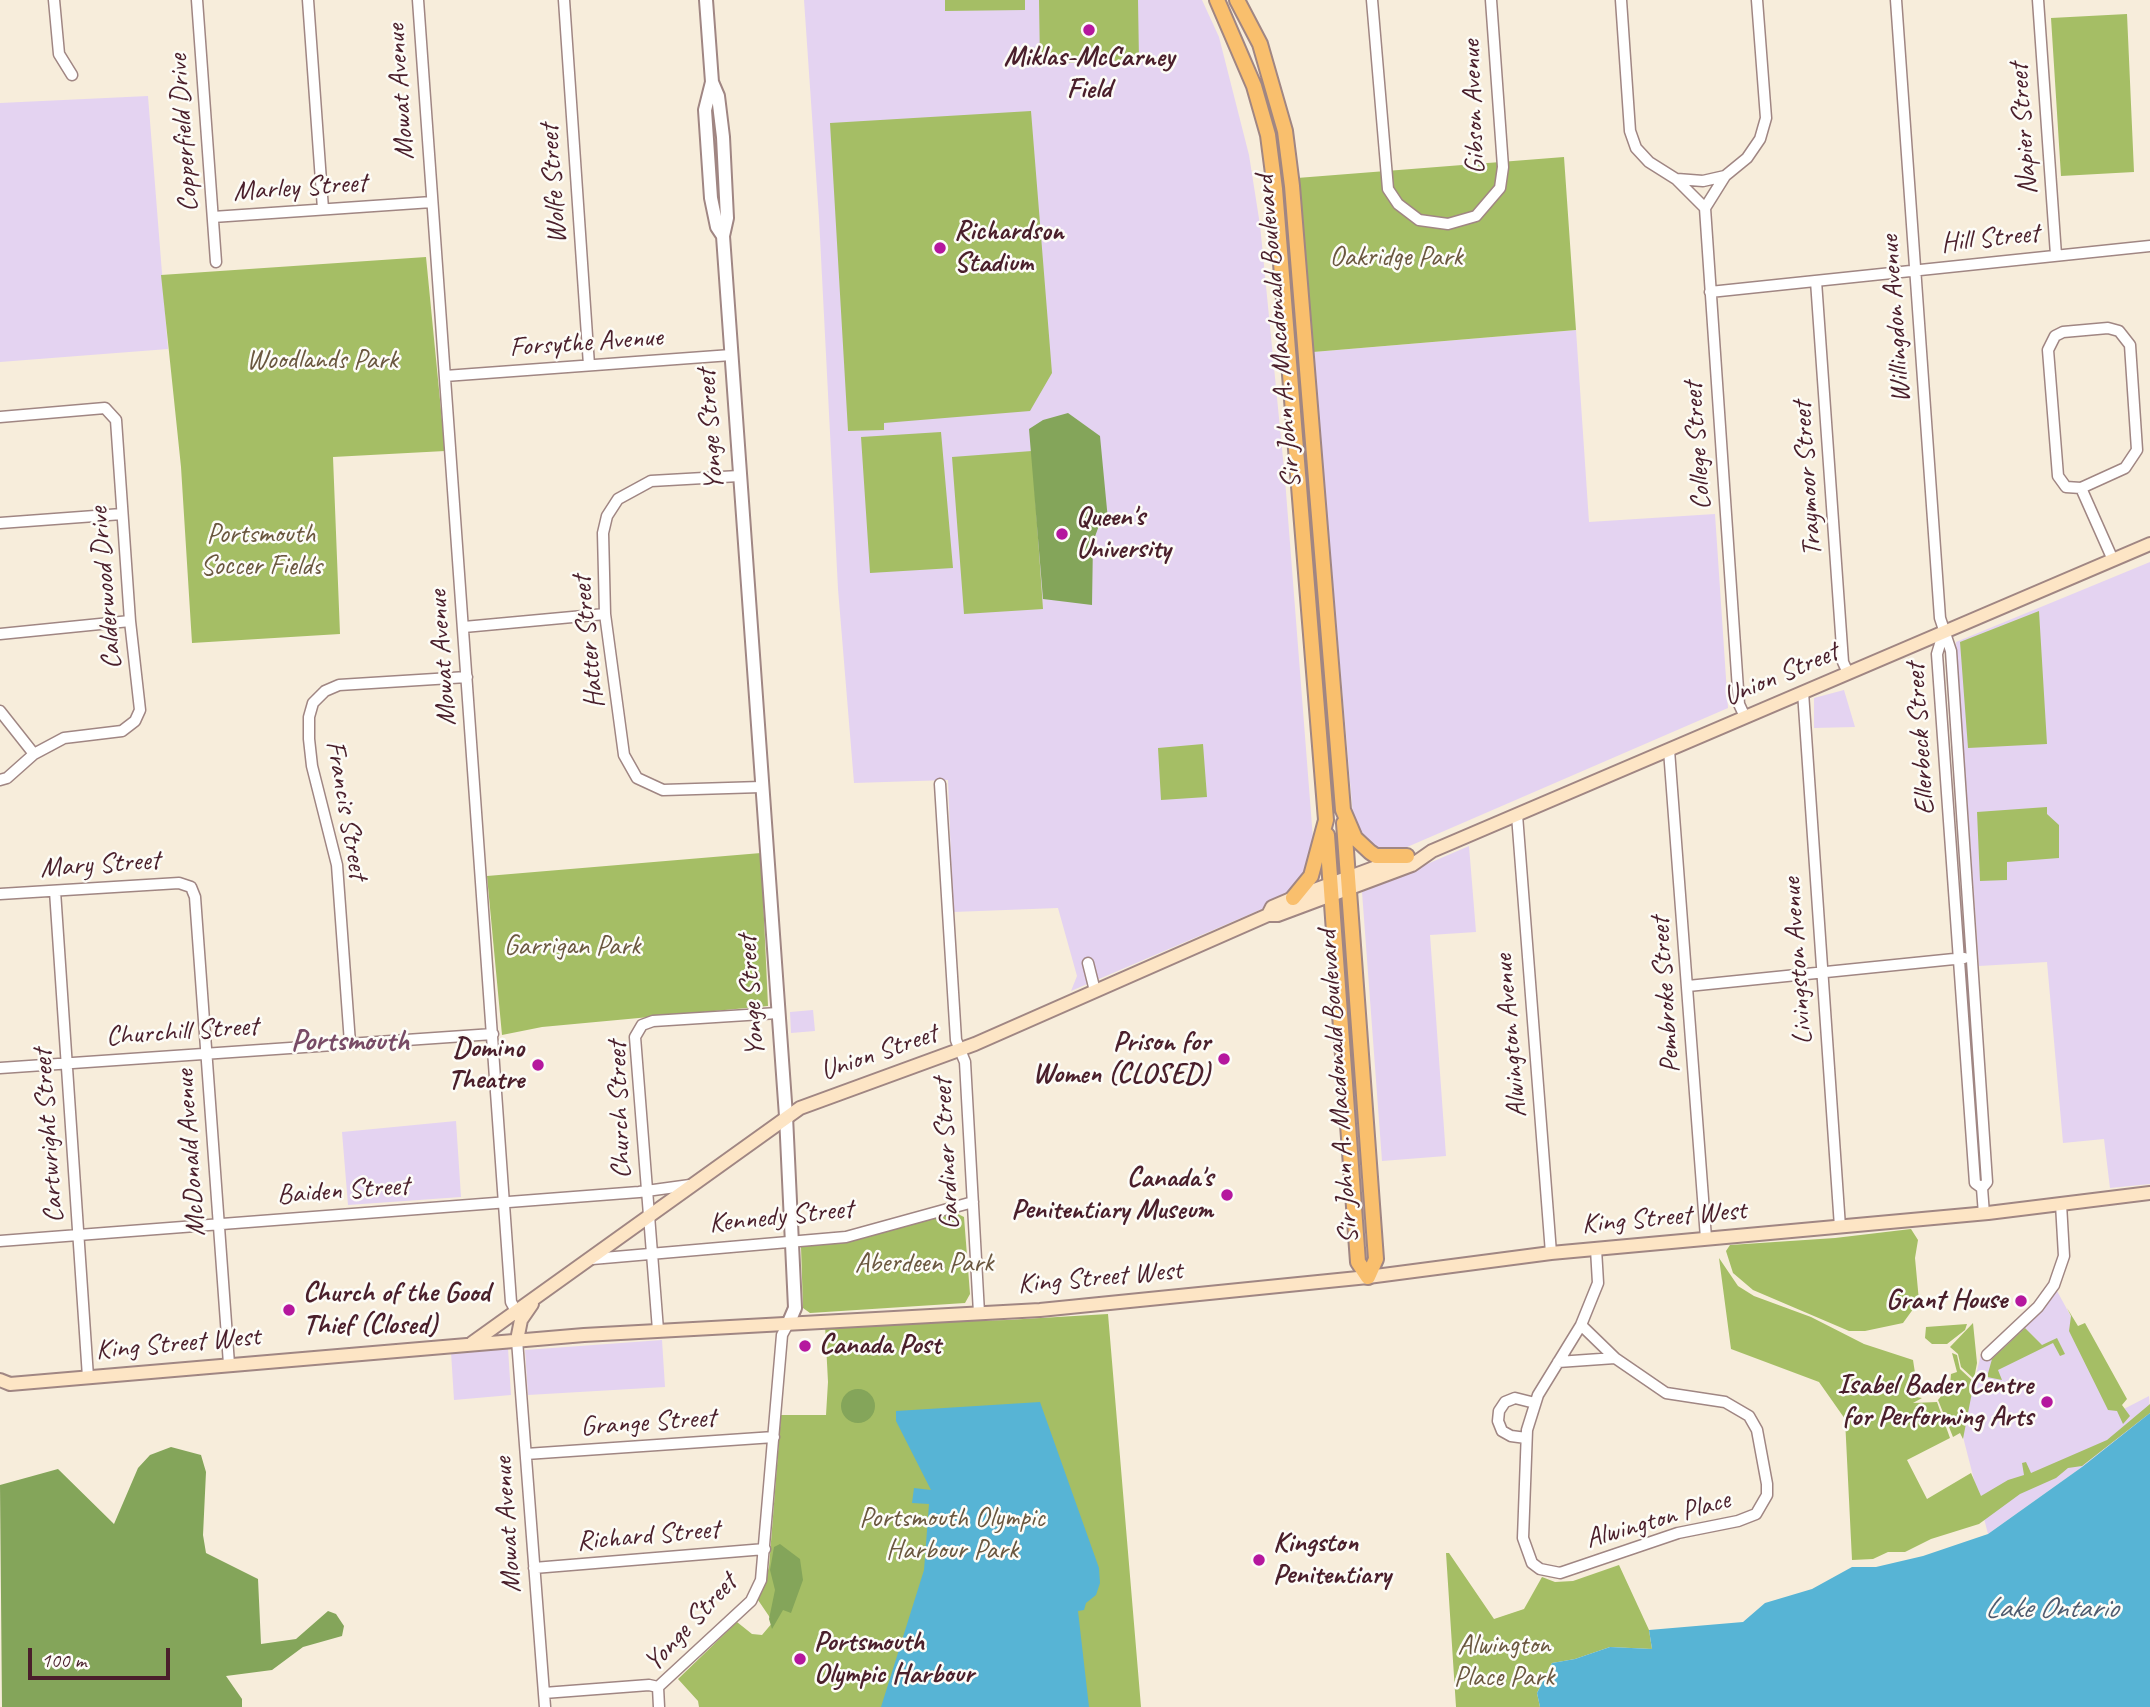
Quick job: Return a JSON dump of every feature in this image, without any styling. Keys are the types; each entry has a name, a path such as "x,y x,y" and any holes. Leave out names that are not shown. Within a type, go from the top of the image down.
{"main road":[{"name":"Sir John A. Macdonald Boulevard","path":"1217,0 1241,49 1268,135 1326,820 1358,1262 1368,1277"},
{"name":"Sir John A. Macdonald Boulevard","path":"1237,0 1259,44 1285,131 1349,882 1376,1259 1368,1277"},
{"name":"Union Street","path":"472,1343 786,1116 816,1101 960,1050 1268,915 1278,915 1407,856 1432,851 2150,544"},
{"path":"1343,810 1355,838 1370,852 1376,856 1407,856"},
{"path":"1293,898 1311,876 1326,820"},
{"name":"Union Street","path":"1349,882 1412,865 1432,851"},
{"name":"Union Street","path":"1268,915 1272,907 1293,898 1331,889"},
{"name":"King Street West","path":"3,1386 472,1343 789,1322 979,1313 1368,1277 1551,1253 1984,1214 2150,1193"},
{"name":"Union Street","path":"517,1340 521,1320 539,1295"}],"street":[{"path":"54,0 59,54 72,75"},
{"name":"Copperfield Drive","path":"197,0 216,262"},
{"path":"308,0 323,209"},
{"name":"Mowat Avenue","path":"418,0 511,1302 516,1311"},
{"name":"Wolfe Street","path":"564,0 589,365"},
{"name":"Yonge Street","path":"659,1707 657,1688 751,1601 761,1580 782,1335 795,1308 786,1116 723,236 727,218 723,137 718,96 712,82 706,0"},
{"name":"Gibson Avenue","path":"1372,0 1388,189 1398,204 1419,220 1448,224 1476,216 1500,188 1503,167 1491,0"},
{"path":"1620,0 1630,131 1636,148 1649,162 1676,179 1705,208 1725,176 1747,158 1760,139 1766,118 1759,2"},
{"name":"Willingdon Avenue","path":"1896,0 1943,634"},
{"name":"Napier Street","path":"2038,0 2056,255"},
{"path":"1676,179 1703,181 1725,176"},
{"name":"Marley Street","path":"213,216 432,202"},
{"name":"College Street","path":"1705,208 1739,704 1745,717"},
{"name":"Hill Street","path":"1710,292 2150,246"},
{"name":"Traymoor Street","path":"1816,281 1843,662 1848,673"},
{"path":"2108,328 2119,331 2130,345 2137,450 2125,468 2081,488 2066,487 2058,476 2048,350 2055,336 2063,332 2108,328"},
{"name":"Forsythe Avenue","path":"445,376 731,355"},
{"name":"Calderwood Drive","path":"0,417 105,408 116,420 130,621 140,710 135,721 122,731 64,738 34,754 7,778 0,780"},
{"name":"Hatter Street","path":"739,476 651,481 618,499 607,516 603,533 605,614 624,755 637,778 663,790 761,787"},
{"path":"2081,488 2113,560"},
{"path":"0,523 122,514"},
{"path":"464,627 605,614"},
{"path":"0,634 130,621"},
{"name":"Ellerbeck Street","path":"1943,634 1951,651 1987,1182 1982,1188 1984,1214"},
{"name":"Ellerbeck Street","path":"1943,634 1937,650 1975,1183 1982,1188"},
{"name":"Francis Street","path":"350,1043 337,865 312,766 309,739 309,717 313,703 339,685 467,677"},
{"name":"Livingston Avenue","path":"1803,692 1840,1227"},
{"path":"0,710 34,754"},
{"name":"Pembroke Street","path":"1669,750 1706,1238"},
{"name":"Gardiner Street","path":"940,784 956,1040 965,1062 979,1313"},
{"name":"Alwington Avenue","path":"1517,815 1551,1253"},
{"name":"Mary Street","path":"0,894 179,883 191,887 195,897"},
{"name":"Cartwright Street","path":"55,891 88,1377"},
{"name":"McDonald Avenue","path":"195,897 229,1364"},
{"path":"1688,986 1972,958"},
{"path":"1088,964 1096,991"},
{"name":"Church Street","path":"657,1330 635,1037 642,1025 653,1021 778,1013"},
{"name":"Churchill Street","path":"0,1068 493,1034"},
{"name":"Baiden Street","path":"0,1241 646,1191 690,1185"},
{"name":"Kennedy Street","path":"591,1259 846,1237 973,1202"},
{"path":"1987,1355 2038,1307 2061,1270 2065,1247 2061,1204"},
{"name":"Alwington Place","path":"1581,1325 1615,1358 1666,1394 1725,1402 1737,1406 1749,1416 1757,1430 1767,1484 1767,1495 1756,1514 1738,1521 1678,1533 1569,1571 1550,1572 1532,1563 1524,1547 1526,1438 1535,1403 1581,1325 1598,1283 1595,1249"},
{"name":"Mowat Avenue","path":"517,1340 545,1707"},
{"path":"1558,1362 1615,1358"},
{"path":"1526,1438 1511,1436 1502,1431 1498,1421 1499,1411 1505,1402 1515,1398 1535,1403"},
{"name":"Grange Street","path":"526,1454 774,1437"},
{"name":"Richard Street","path":"534,1568 765,1549"},
{"path":"544,1693 649,1685 657,1688"}],"shaded area":[{"name":"Queen's University","path":"804,0 1202,0 1219,37 1249,155 1260,225 1285,479 1313,839 1311,866 1303,884 1269,906 1071,991 1077,976 1058,908 953,912 948,780 854,783 838,589 819,218"},
{"path":"148,96 168,349 0,362 0,103"},
{"path":"1576,330 1589,522 1715,514 1728,708 1391,854 1365,844 1353,816 1313,352"},
{"path":"2150,562 2150,1184 2110,1188 2104,1139 2063,1143 2047,962 1979,966 1956,642"},
{"path":"1844,690 1855,727 1814,728 1814,698"},
{"path":"1469,846 1476,932 1430,935 1446,1156 1382,1161 1362,892"},
{"path":"813,1010 815,1031 791,1033 790,1012"},
{"path":"456,1121 461,1197 348,1205 342,1132"},
{"path":"2051,1280 2122,1410 2149,1396 2150,1413 2082,1467 1988,1534 1962,1433 1981,1354 2035,1304"},
{"path":"662,1340 665,1387 528,1395 525,1350"},
{"path":"508,1348 511,1395 454,1400 451,1352"}],"green space":[{"path":"945,0 1025,0 1025,10 945,11"},
{"name":"Miklas-McCarney Field","path":"1039,0 1138,0 1139,60 1040,64"},
{"path":"2127,14 2134,172 2061,176 2051,18"},
{"name":"Richardson Stadium","path":"1031,111 1052,373 1030,411 884,423 884,430 848,431 830,123"},
{"name":"Oakridge Park","path":"1564,157 1576,330 1313,352 1297,178"},
{"name":"Woodlands Park","path":"426,257 445,451 333,457 340,634 192,643 181,467 161,275"},
{"path":"1068,413 1100,436 1108,520 1101,520 1093,542 1092,605 1043,599 1029,429 1043,420"},
{"path":"941,432 953,568 870,573 861,437"},
{"path":"1032,451 1043,609 964,614 952,457"},
{"path":"2039,611 2047,744 1968,748 1960,642"},
{"path":"1203,744 1207,797 1161,800 1158,748"},
{"path":"2047,807 2047,814 2059,825 2059,858 2007,862 2007,880 1980,881 1977,812"},
{"name":"Garrigan Park","path":"761,853 768,1006 542,1027 502,1035 487,876"},
{"name":"Aberdeen Park","path":"956,1213 964,1217 970,1294 965,1303 810,1313 803,1308 801,1247 872,1235"},
{"path":"1911,1229 1918,1240 1915,1258 1919,1301 1903,1323 1865,1331 1849,1331 1753,1290 1733,1273 1726,1251 1730,1245 1835,1238"},
{"path":"1719,1258 1738,1286 1754,1296 1811,1317 1864,1344 1913,1360 1917,1386 1911,1391 1911,1396 1922,1398 1913,1403 1937,1402 1950,1438 1907,1460 1927,1499 1971,1473 1981,1496 2008,1480 2024,1475 2022,1463 2026,1462 2031,1473 2107,1440 2150,1404 2150,1413 2082,1466 2068,1468 2056,1478 2020,1494 1979,1524 1931,1539 1905,1552 1888,1552 1873,1559 1852,1560 1845,1419 1819,1382 1731,1349"},
{"path":"2067,1308 2078,1326 2085,1323 2127,1399 2122,1405 2130,1416 2123,1424 2117,1411 2108,1410 2069,1331 2071,1316"},
{"name":"Portsmouth Olympic Harbour Park","path":"1108,1314 1141,1707 699,1707 698,1701 678,1679 737,1622 752,1634 762,1635 773,1622 758,1600 769,1567 781,1415 826,1415 828,1382 825,1325"},
{"path":"1973,1323 1977,1363 1974,1379 1961,1367 1958,1354 1950,1347"},
{"path":"1967,1324 1965,1330 1947,1344 1932,1344 1925,1338 1926,1327"},
{"path":"2025,1328 2042,1345 2057,1338 2065,1354 2060,1356 2053,1343 1998,1370 2002,1380 1987,1377 1992,1359"},
{"path":"1952,1353 1957,1355 1960,1369 1974,1382 1963,1439 1960,1433 1953,1437 1938,1400 1950,1385 1951,1374 1957,1372"},
{"path":"858,1389 870,1394 875,1406 870,1418 858,1423 846,1418 841,1406 846,1394"},
{"path":"171,1447 201,1455 206,1472 203,1535 206,1553 258,1579 261,1644 296,1639 328,1611 336,1614 344,1626 342,1636 303,1647 272,1670 226,1676 242,1699 242,1707 2,1707 0,1485 58,1469 114,1524 138,1468 150,1455"},
{"path":"780,1544 800,1559 803,1580 791,1613 783,1610 772,1629 769,1619 775,1590 770,1570 774,1547"},
{"name":"Alwington Place Park","path":"1446,1553 1449,1553 1494,1619 1524,1609 1542,1577 1555,1582 1573,1581 1619,1565 1649,1630 1652,1649 1610,1647 1575,1659 1552,1663 1537,1693 1540,1707 1456,1707"}],"water":[{"path":"1040,1402 1099,1568 1100,1583 1096,1595 1086,1603 1084,1610 1078,1611 1089,1707 881,1707 924,1570 929,1504 912,1503 914,1488 931,1490 896,1421 896,1411"},
{"name":"Lake Ontario","path":"2150,1413 2150,1707 1540,1707 1537,1693 1552,1663 1575,1659 1610,1647 1652,1649 1649,1630 1743,1622 1765,1603 1812,1589 1852,1567 1876,1567 1923,1556 1988,1534 2082,1467"}],"place":[{"name":"Miklas-McCarney Field","path":"1089,30"},
{"name":"Richardson Stadium","path":"940,248"},
{"name":"Queen's University","path":"1062,534"},
{"name":"Prison for Women (CLOSED)","path":"1224,1059"},
{"name":"Domino Theatre","path":"538,1065"},
{"name":"Canada's Penitentiary Museum","path":"1227,1195"},
{"name":"Grant House","path":"2021,1301"},
{"name":"Church of the Good Thief (Closed)","path":"289,1310"},
{"name":"Canada Post","path":"805,1346"},
{"name":"Isabel Bader Centre for Performing Arts","path":"2047,1402"},
{"name":"Kingston Penitentiary","path":"1259,1560"},
{"name":"Portsmouth Olympic Harbour","path":"800,1659"}],"district":[{"name":"Portsmouth","path":"350,1042"}],"park label":[{"name":"Portsmouth Soccer Fields","path":"261,551"}]}
